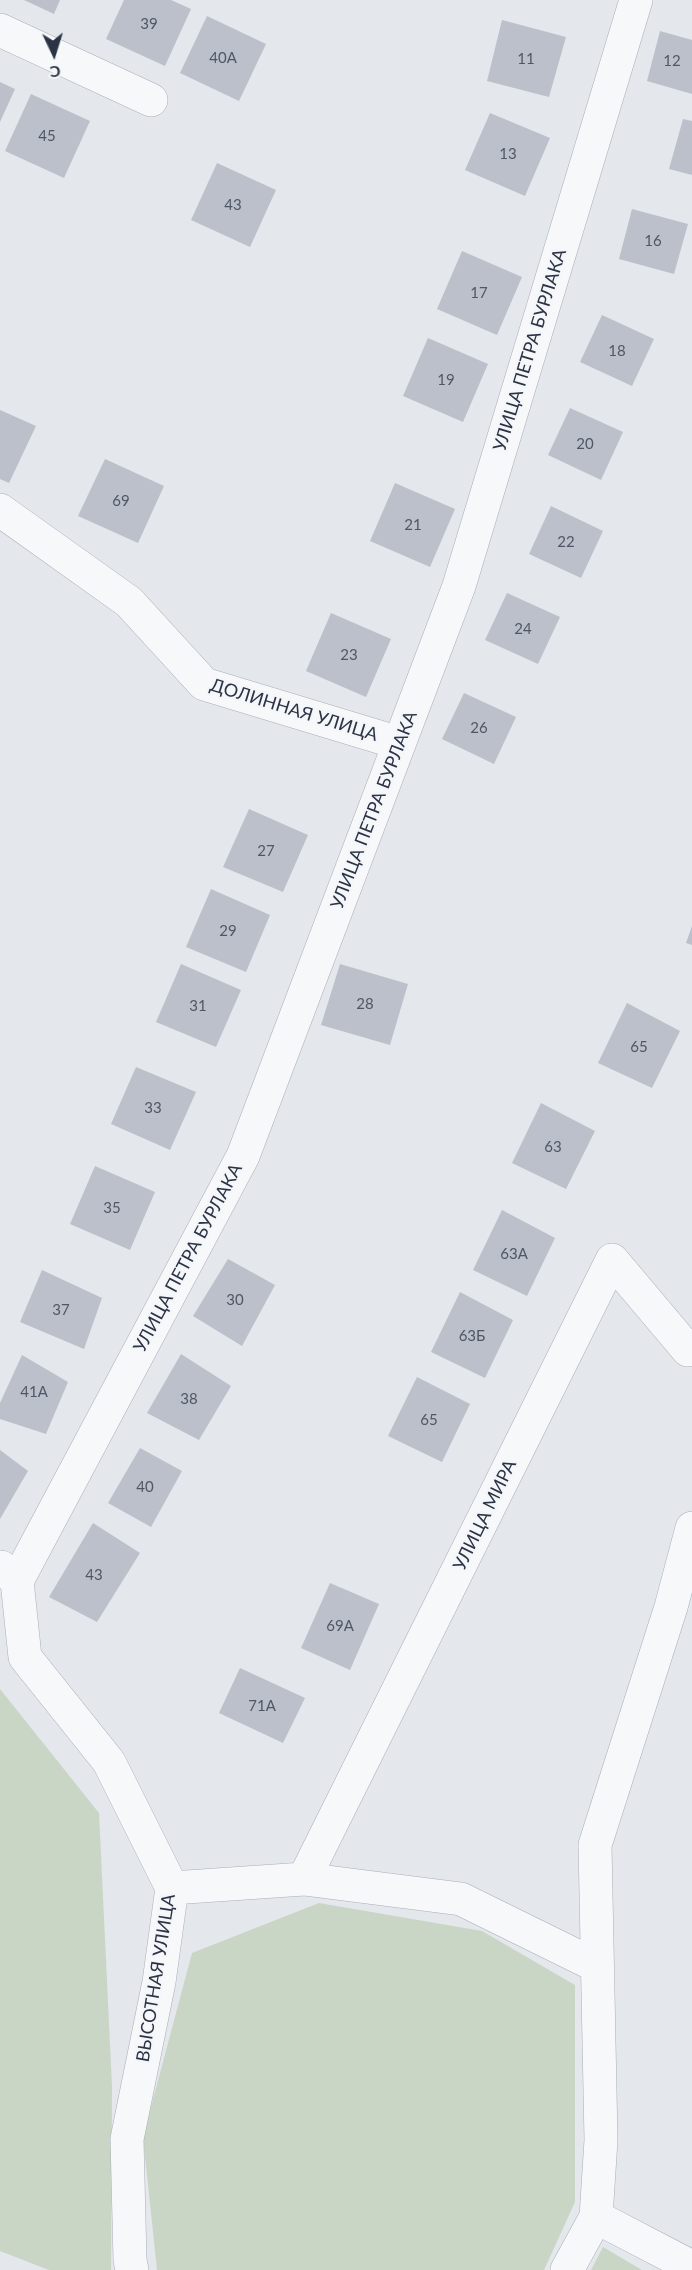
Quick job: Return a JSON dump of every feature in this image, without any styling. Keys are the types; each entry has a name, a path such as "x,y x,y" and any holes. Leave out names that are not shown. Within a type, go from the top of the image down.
{"street":[{"name":"УЛИЦА ПЕТРА БУРЛАКА","path":"8,1574 243,1156 459,586 636,0"},
{"path":"0,30 151,100"},
{"name":"ДОЛИННАЯ УЛИЦА","path":"0,510 129,602 204,684 399,743"},
{"name":"УЛИЦА МИРА","path":"304,1879 612,1260 688,1350 692,1348"},
{"path":"567,2270 596,2217 601,2140 595,1845 671,1607 692,1528"},
{"name":"ВЫСОТНАЯ УЛИЦА","path":"8,1574 25,1657 109,1761 172,1888 159,1983 127,2139 132,2270"},
{"path":"172,1888 304,1879 461,1899 597,1966"},
{"path":"596,2217 692,2266"}],"green space":[{"path":"0,1689 99,1813 112,2086 111,2270 49,2270 0,2251"},
{"path":"319,1903 482,1931 575,1985 575,2202 544,2270 157,2270 143,2137 192,1953"},
{"path":"603,2247 642,2270 591,2270"}],"building":[{"path":"24,0 60,0 54,14"},
{"path":"124,0 171,0 191,9 165,66 106,39"},
{"path":"207,16 266,44 239,101 180,73"},
{"path":"502,20 566,37 549,97 487,81"},
{"path":"660,31 692,40 692,94 647,81"},
{"path":"0,82 15,89 0,122"},
{"path":"31,94 90,121 64,178 5,151"},
{"path":"490,113 550,138 525,196 465,170"},
{"path":"683,119 692,121 692,175 669,169"},
{"path":"217,163 276,190 250,247 191,220"},
{"path":"632,209 688,224 674,274 619,259"},
{"path":"462,251 522,277 497,335 437,309"},
{"path":"602,315 654,339 632,386 580,362"},
{"path":"428,338 488,364 463,422 403,396"},
{"path":"570,408 623,432 601,480 548,455"},
{"path":"0,410 36,426 9,483 0,479"},
{"path":"105,459 164,486 138,543 78,516"},
{"path":"395,483 455,509 430,567 370,541"},
{"path":"551,506 603,531 581,578 529,554"},
{"path":"507,593 560,617 538,664 485,640"},
{"path":"331,613 391,639 366,697 306,671"},
{"path":"464,693 516,717 494,764 442,739"},
{"path":"249,809 308,835 283,892 223,867"},
{"path":"211,889 270,915 246,972 186,947"},
{"path":"692,926 692,945 686,943"},
{"path":"181,964 241,990 216,1047 156,1022"},
{"path":"340,964 408,984 390,1045 321,1025"},
{"path":"627,1003 680,1031 652,1088 598,1063"},
{"path":"136,1067 196,1092 170,1150 111,1124"},
{"path":"541,1103 595,1131 566,1189 512,1163"},
{"path":"95,1166 155,1192 130,1250 70,1224"},
{"path":"502,1210 555,1238 527,1296 473,1270"},
{"path":"228,1259 275,1285 242,1346 193,1316"},
{"path":"42,1270 102,1298 84,1349 20,1322"},
{"path":"460,1292 513,1320 485,1378 431,1352"},
{"path":"181,1354 231,1386 199,1440 147,1413"},
{"path":"22,1355 68,1382 46,1434 0,1419 0,1403"},
{"path":"417,1377 470,1404 442,1462 388,1436"},
{"path":"140,1448 182,1471 151,1527 108,1503"},
{"path":"0,1450 28,1471 0,1519"},
{"path":"93,1523 140,1553 97,1622 49,1597"},
{"path":"330,1583 379,1604 350,1670 301,1648"},
{"path":"240,1668 305,1698 283,1743 219,1713"}]}
